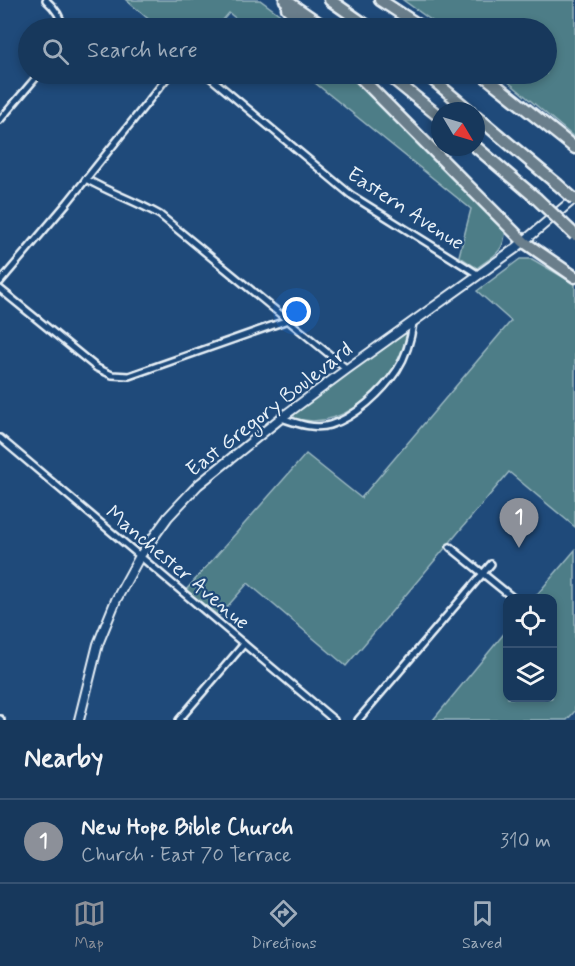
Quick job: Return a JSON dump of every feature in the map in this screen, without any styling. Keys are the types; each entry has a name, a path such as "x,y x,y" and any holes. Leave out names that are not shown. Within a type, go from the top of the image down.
{"highway":[{"path":"278,0 298,18"},
{"path":"285,0 311,18"},
{"path":"330,0 356,18"},
{"path":"380,0 408,18"},
{"path":"367,84 524,242 575,277"},
{"path":"399,84 431,110"},
{"path":"438,84 459,102"},
{"path":"495,84 575,148"},
{"path":"485,124 575,199"},
{"path":"485,155 575,235"}],"main road":[{"name":"East Gregory Boulevard","path":"79,720 98,644 116,600 140,556 168,517 198,485 281,418 524,242 575,199"}],"street":[{"path":"46,0 60,18"},
{"path":"0,120 31,84"},
{"path":"0,282 162,84"},
{"name":"Eastern Avenue","path":"218,84 351,195 479,275"},
{"path":"86,179 104,190 141,204 160,215 347,369"},
{"path":"0,289 97,368 112,375 129,376 288,320"},
{"path":"281,418 308,426 329,426 357,412 397,371 411,339 413,323"},
{"name":"Manchester Avenue","path":"0,438 334,720"},
{"path":"450,547 508,594"},
{"path":"358,720 492,564"},
{"path":"179,720 244,644"}],"green space":[{"path":"126,0 260,0 284,18 235,18 229,13 225,18 147,18"},
{"path":"403,0 575,0 575,138 511,84 557,84 557,18 428,18"},
{"path":"316,84 360,84 505,231 503,244 497,253 477,268 459,256 471,209"},
{"path":"520,259 532,259 575,284 575,527 509,472 346,666 248,583 219,616 186,590 306,454 361,498 511,321 477,291"},
{"path":"403,334 407,334 398,361 380,387 368,398 354,408 325,420 309,421 294,418 294,413"},
{"path":"575,550 575,711 567,720 433,720 503,635 503,702 557,702 557,594 537,594"}],"place":[{"name":"New Hope Bible Church","path":"519,548"}]}
